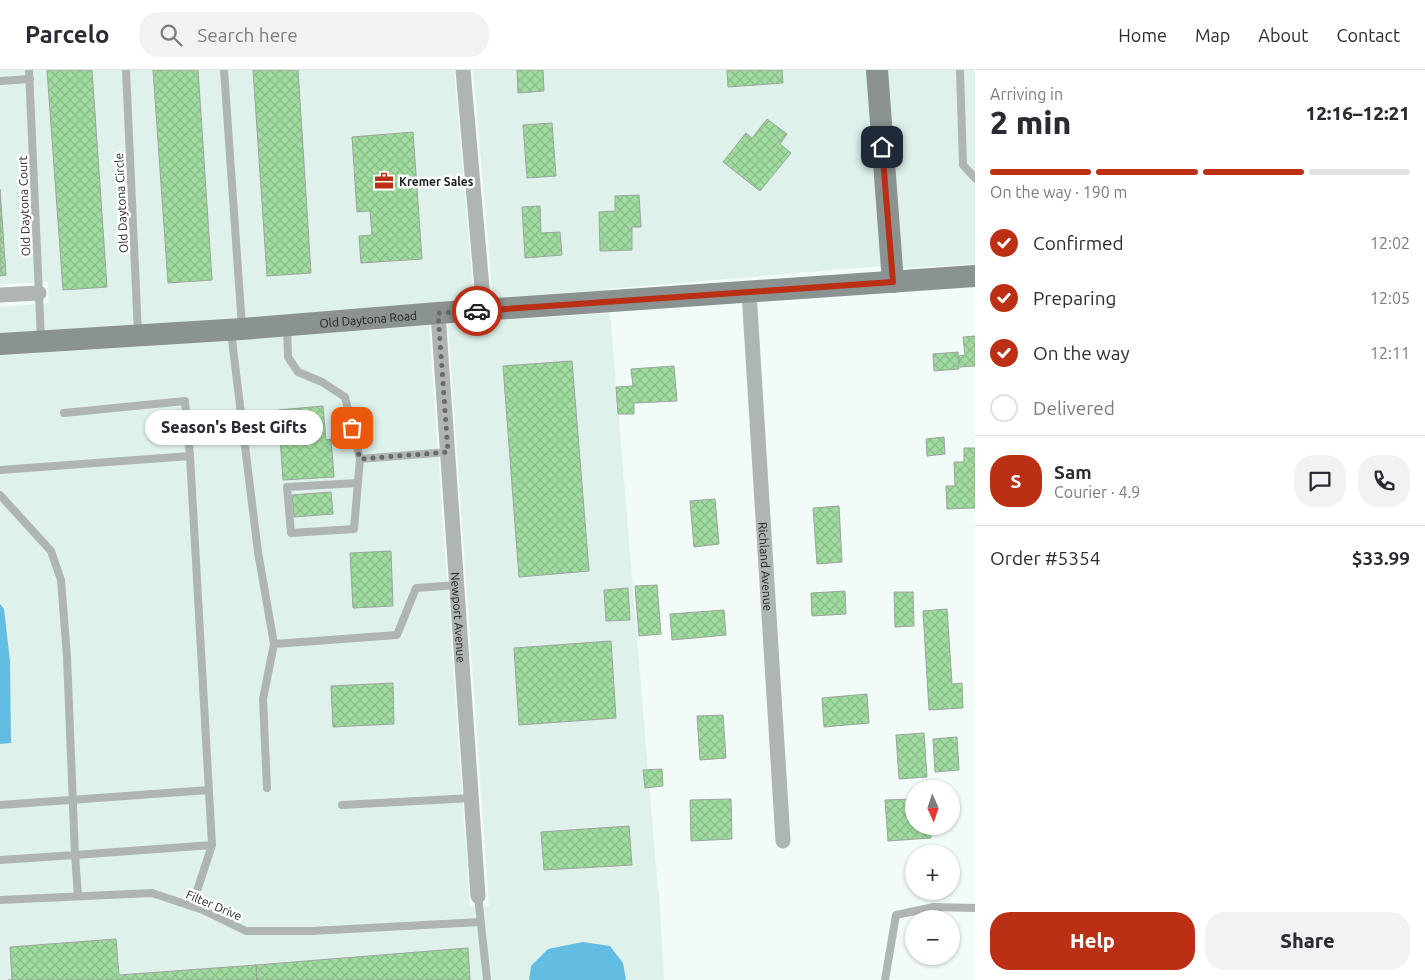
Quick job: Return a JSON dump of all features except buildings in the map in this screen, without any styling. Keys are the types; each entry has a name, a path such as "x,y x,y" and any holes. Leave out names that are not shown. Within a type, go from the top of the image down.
{"street":[{"path":"463,70 484,311"},
{"path":"877,70 893,282"},
{"name":"Old Daytona Road","path":"0,344 41,340 236,330 438,313 975,276"},
{"name":"Richland Avenue","path":"749,292 783,842"},
{"path":"0,296 39,293"},
{"name":"Newport Avenue","path":"438,313 478,896"}],"lane":[{"name":"Old Daytona Court","path":"30,70 41,340"},
{"name":"Old Daytona Circle","path":"126,70 138,335"},
{"path":"224,70 236,330 258,552 274,644 263,698 268,788"},
{"path":"960,70 963,165 975,178"},
{"path":"0,81 30,79"},
{"path":"287,326 288,357 298,372 322,382 345,396 360,459 358,483 354,529 291,533 287,487 358,483"},
{"path":"64,412 185,401 190,456 212,846 192,906"},
{"path":"360,459 448,452"},
{"path":"0,470 190,456"},
{"path":"0,495 51,551 61,580 66,630 78,896"},
{"path":"274,644 397,635 416,588 457,584"},
{"path":"0,805 209,790"},
{"path":"342,805 472,798"},
{"path":"0,860 212,846"},
{"name":"Filter Drive","path":"0,900 152,893 192,906 246,931 312,931 480,922"},
{"name":"Newport Avenue","path":"478,896 487,980"},
{"path":"885,980 896,915 934,907 975,908"}],"shaded area":[{"path":"0,70 454,70 474,300 241,318 0,333 0,307 49,303 48,282 0,284"},
{"path":"473,70 867,70 882,266 608,289 608,291 493,299"},
{"path":"886,70 975,70 975,264 901,268"},
{"path":"610,313 659,891 664,980 626,980 623,963 531,966 529,980 0,980 0,744 11,743 4,609 0,604 0,355 243,340 429,325 470,907 489,906 448,324"}],"water":[{"path":"0,604 4,609 10,661 11,743 0,744"},
{"path":"583,942 610,946 623,963 626,980 529,980 531,966 548,949"}],"way so far":[{"path":"352,428 360,459 448,452 438,313 477,311"}],"place":[{"name":"Kremer Sales","path":"384,181"},
{"name":"Season's Best Gifts","path":"352,428"}],"route":[{"path":"477,311 893,282 882,147"}]}
